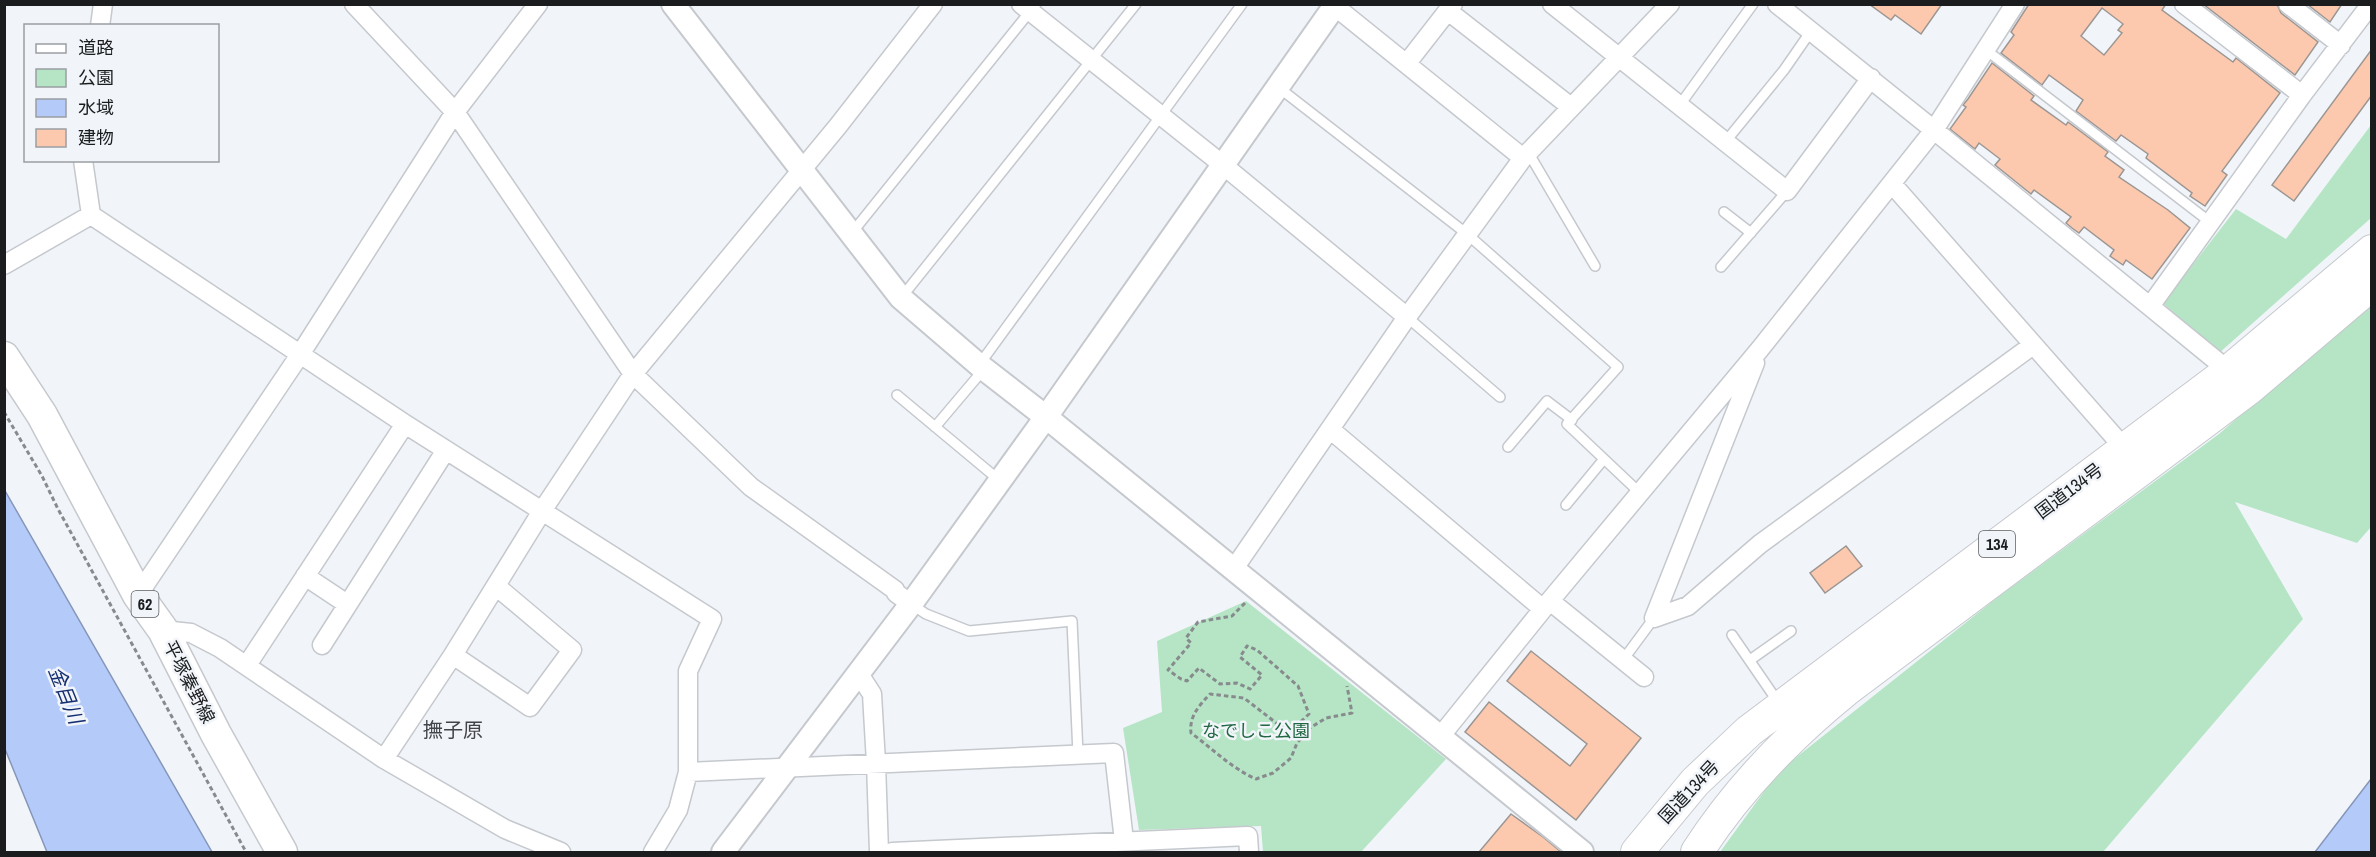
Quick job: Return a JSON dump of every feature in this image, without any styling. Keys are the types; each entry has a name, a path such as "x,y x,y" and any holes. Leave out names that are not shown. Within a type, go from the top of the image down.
{"highway":[{"name":"国道134号","path":"1637,852 1695,783 1749,731 2229,371 2372,251"},
{"name":"国道134号","path":"1697,852 1726,811 1770,758 1806,722 2247,390 2372,284"}],"main road":[{"name":"平塚秦野線","path":"4,357 42,415 138,595 163,630 216,734 282,852"}],"street":[{"path":"99,24 103,4"},
{"path":"354,4 454,112 633,374 751,487 895,590 911,604"},
{"path":"138,595 301,353 454,112 538,4"},
{"path":"384,759 633,374 802,170 933,4"},
{"path":"1233,570 1407,317 1525,155 1670,4"},
{"path":"1777,4 2151,305 2229,371"},
{"path":"1439,738 1893,185 1934,130 2015,4"},
{"path":"2184,4 2302,95"},
{"path":"2288,4 2341,45"},
{"path":"2151,305 2302,95 2371,4"},
{"path":"723,852 859,674 1000,481 1334,5 1525,155"},
{"path":"1557,6 1679,106 1787,190 1871,78"},
{"path":"678,7 901,298 982,367 1582,852"},
{"path":"1029,7 1407,317"},
{"path":"1407,63 1451,8 1571,107"},
{"path":"83,162 92,215 405,424 712,619 688,671 688,772 678,810 653,852"},
{"path":"1893,185 2125,449"},
{"path":"4,265 92,215"},
{"path":"1654,618 1688,606 1760,544 2033,345"},
{"path":"1654,618 1760,349"},
{"path":"247,665 405,424"},
{"path":"1331,430 1547,605 1644,677"},
{"path":"322,645 446,450"},
{"path":"305,576 347,604"},
{"path":"453,655 530,707 572,650 496,586"},
{"path":"163,630 191,633 220,648 384,759 505,829 561,852"},
{"path":"859,674 872,694 879,852"},
{"path":"688,772 1114,753 1124,841"},
{"path":"892,852 1248,836 1249,852"}],"lane":[{"path":"901,298 1136,4"},
{"path":"935,427 982,367 1242,4"},
{"path":"1679,106 1753,4"},
{"path":"850,234 1029,7"},
{"path":"1726,141 1784,70 1811,31"},
{"path":"1986,50 2210,222"},
{"path":"1278,87 1467,234 1618,367 1567,424 1640,493"},
{"path":"1525,155 1595,266"},
{"path":"1721,267 1787,190"},
{"path":"1724,212 1751,233"},
{"path":"1407,317 1500,397"},
{"path":"897,395 1000,481"},
{"path":"1508,447 1548,401 1572,420"},
{"path":"1566,505 1604,459"},
{"path":"911,604 926,614 969,631 1072,621 1078,754"},
{"path":"1623,660 1654,618"},
{"path":"1750,660 1791,631"},
{"path":"1732,634 1781,707"}],"path":[{"path":"4,412 42,476 246,852"},
{"path":"1246,601 1232,616 1198,622 1186,638 1191,643 1168,670 1181,680 1187,681 1199,668 1220,684 1237,683 1251,689 1262,675 1240,657 1247,646 1257,650 1298,686 1309,714 1295,727 1284,729 1244,698 1210,694 1197,708 1190,724 1191,733 1223,759 1256,779 1273,773 1291,758 1297,743 1310,729 1326,718 1352,713 1347,687 1350,678"}],"green space":[{"path":"2371,125 2371,218 2218,354 2163,303 2236,209 2286,239"},
{"path":"2371,302 2371,527 2357,543 2235,502 2303,619 2103,852 1720,852 1779,771 1998,597 2219,434"},
{"name":"なでしこ公園","path":"1246,601 1446,759 1361,852 1263,852 1261,826 1139,830 1123,728 1162,712 1157,641"}],"water":[{"name":"金目川","path":"4,489 212,852 47,852 5,749"},
{"path":"2371,779 2371,852 2315,852"}],"building":[{"path":"1869,4 1942,4 1921,34 1895,15 1891,20"},
{"path":"2029,4 2166,4 2162,10 2233,62 2236,58 2280,93 2222,171 2227,175 2205,206 2190,196 2192,193 2146,158 2148,154 2121,135 2116,141 2076,111 2083,100 2049,75 2042,85 2001,53 2014,35 2011,32","holes":["2102,8 2123,24 2118,30 2122,33 2104,55 2081,36"]},
{"path":"2203,4 2277,4 2281,13 2318,42 2295,75"},
{"path":"2307,4 2342,4 2330,22"},
{"path":"2372,49 2372,95 2294,201 2272,185"},
{"path":"1992,63 2034,96 2031,100 2066,125 2068,122 2108,152 2105,156 2124,170 2119,177 2190,228 2152,279 2126,260 2123,265 2110,256 2114,250 2084,227 2079,233 2072,228 2066,223 2071,217 2034,190 2031,194 1995,165 2000,159 1979,143 1975,149 1950,129 1966,107 1963,105"},
{"path":"1846,546 1862,566 1825,593 1810,573"},
{"path":"1531,651 1641,738 1576,820 1465,732 1489,702 1570,766 1587,744 1507,681"},
{"path":"1511,814 1543,837 1561,852 1479,852"}],"district":[{"name":"撫子原","path":"453,730"}]}
